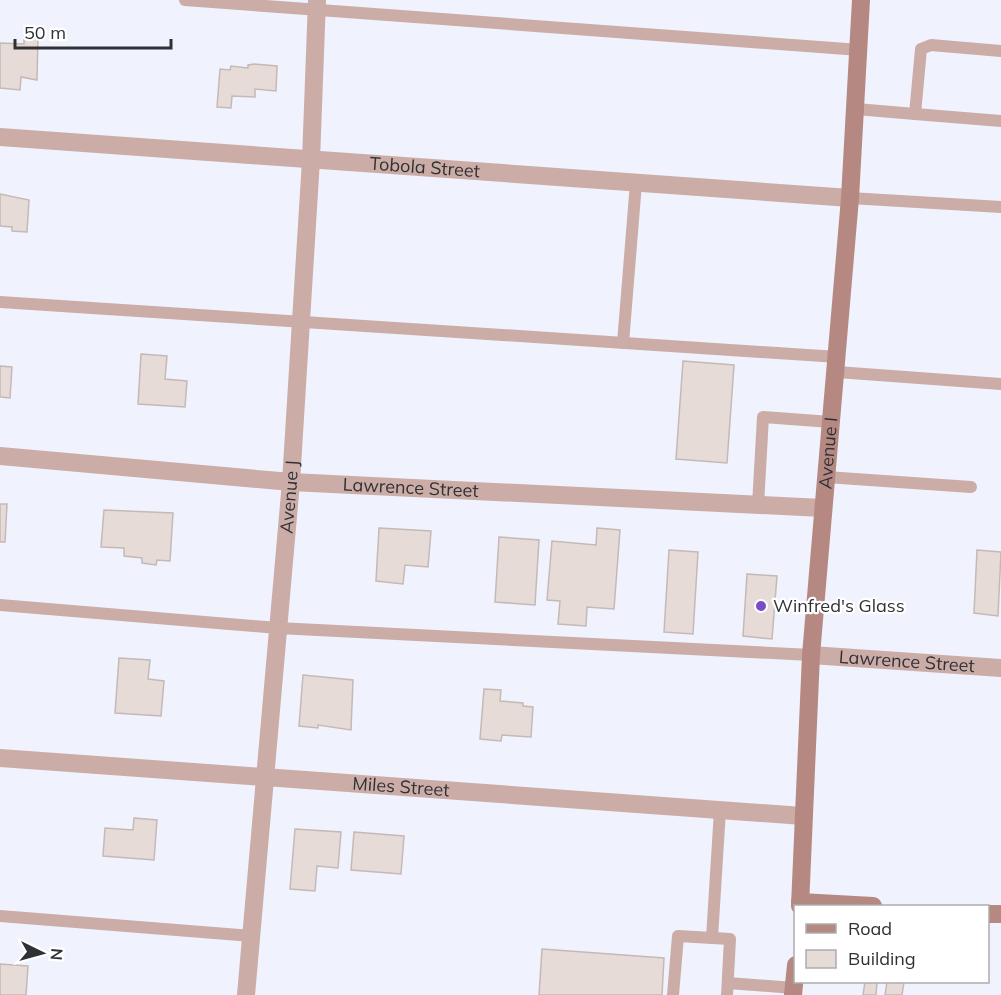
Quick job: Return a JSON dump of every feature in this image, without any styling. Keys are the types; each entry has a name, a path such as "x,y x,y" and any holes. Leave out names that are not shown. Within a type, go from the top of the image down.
{"main road":[{"name":"Avenue I","path":"800,904 811,655 850,198 861,0"},
{"path":"800,904 836,905"}],"street":[{"name":"Avenue J","path":"246,995 291,482 311,160 316,5"},
{"name":"Tobola Street","path":"0,137 850,198"},
{"name":"Lawrence Street","path":"0,456 291,482 823,508"},
{"name":"Lawrence Street","path":"811,655 1001,668"},
{"name":"Miles Street","path":"0,758 803,816"}],"lane":[{"path":"185,0 316,5 860,50"},
{"path":"915,114 921,49 931,45 1001,51"},
{"path":"856,109 1001,121"},
{"path":"623,343 636,183"},
{"path":"850,198 1001,207"},
{"path":"0,302 623,343 837,364 1001,384"},
{"path":"758,505 763,417 831,422"},
{"path":"826,477 971,487"},
{"path":"0,605 278,628 811,655"},
{"path":"712,938 720,810"},
{"path":"0,916 252,936"},
{"path":"673,995 678,936 730,939 727,989 794,991"}],"building":[{"path":"24,35 38,36 37,80 21,77 20,90 0,88 0,43 24,44"},
{"path":"248,65 277,66 276,91 255,89 255,97 232,96 231,108 217,107 220,69 230,70 231,66 248,68"},
{"path":"0,194 29,200 27,232 12,231 12,227 0,226"},
{"path":"141,354 167,356 165,379 187,381 185,407 138,404"},
{"path":"683,361 734,365 727,463 676,459"},
{"path":"0,366 12,367 10,398 0,397"},
{"path":"0,504 7,504 5,542 0,542"},
{"path":"104,510 173,513 170,561 157,560 156,565 142,563 142,558 124,556 124,548 101,547"},
{"path":"379,528 431,531 428,567 405,565 403,584 376,581"},
{"path":"597,528 620,530 614,609 587,607 586,626 558,624 560,601 547,600 552,541 596,545"},
{"path":"499,537 539,540 535,605 495,602"},
{"path":"669,550 698,552 693,634 664,632"},
{"path":"977,550 1001,552 998,616 974,613"},
{"path":"747,574 777,576 772,639 743,636"},
{"path":"119,658 150,660 148,679 164,681 161,716 115,713"},
{"path":"303,675 353,680 351,730 318,725 318,728 299,726"},
{"path":"484,689 501,690 500,701 523,703 523,706 533,707 531,737 502,735 501,741 480,739"},
{"path":"134,818 157,820 154,860 103,856 105,828 133,830"},
{"path":"295,829 341,832 338,868 317,866 315,891 290,889"},
{"path":"354,832 404,836 401,874 351,870"},
{"path":"542,949 664,958 662,995 539,995"},
{"path":"0,964 28,966 26,995 0,995"},
{"path":"865,983 877,983 876,995 863,995"},
{"path":"887,983 904,983 902,995 885,995"}],"place":[{"name":"Winfred's Glass","path":"761,606"}]}
